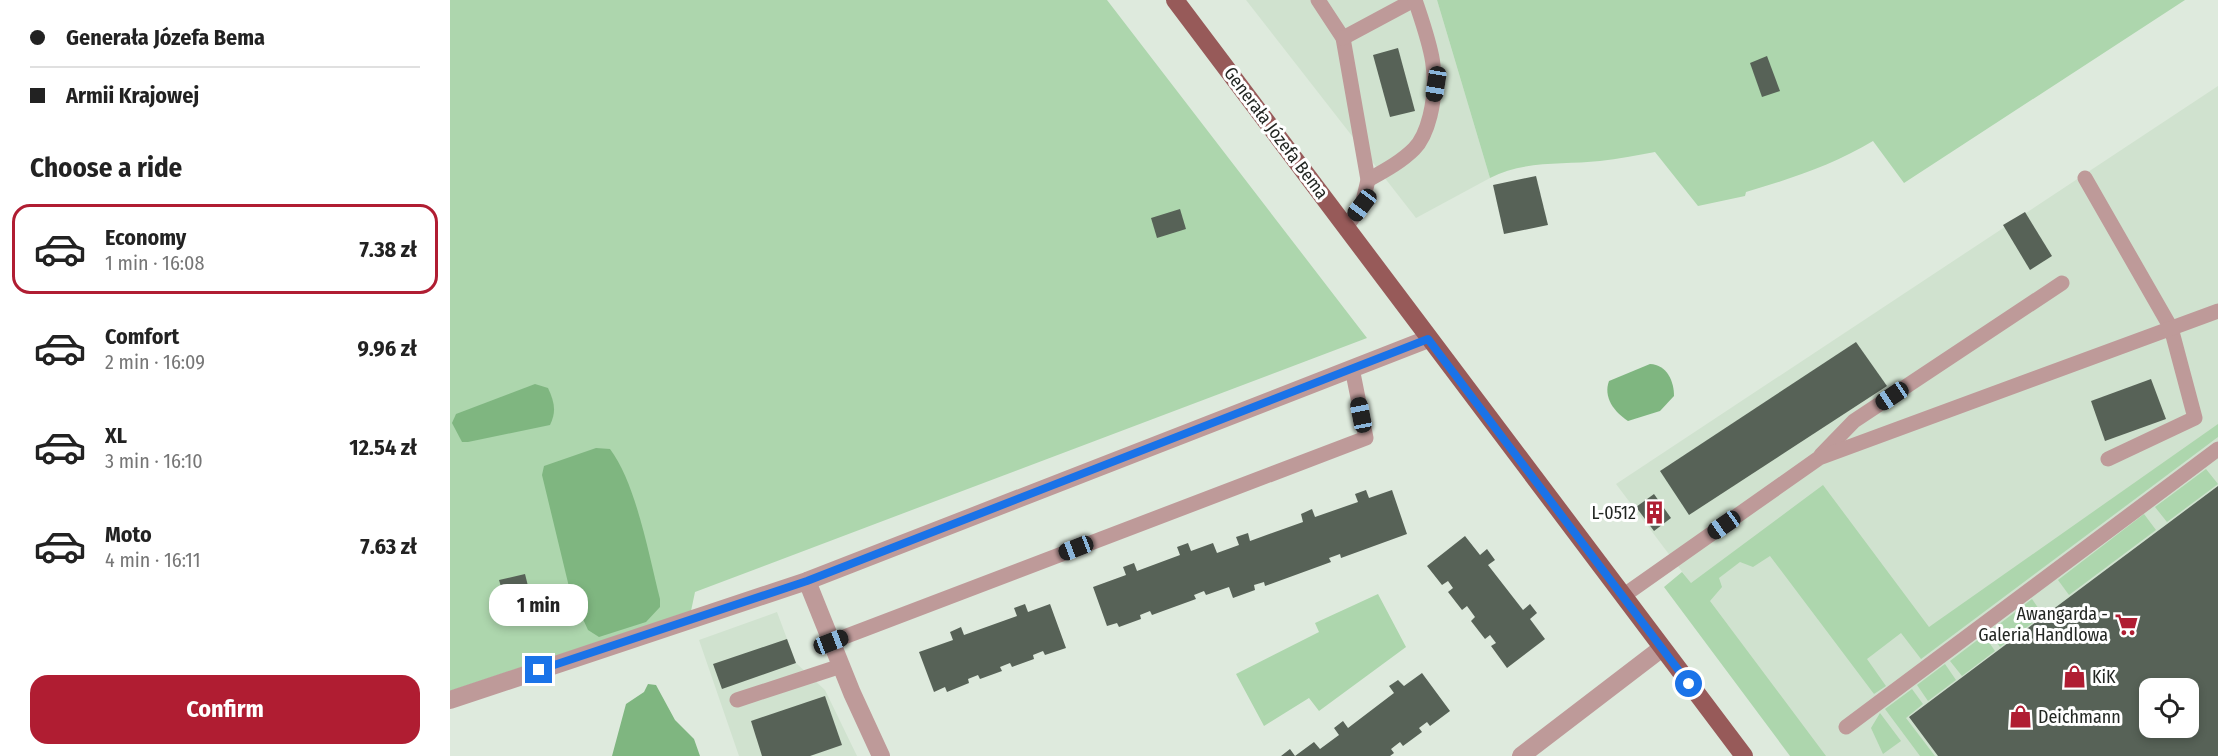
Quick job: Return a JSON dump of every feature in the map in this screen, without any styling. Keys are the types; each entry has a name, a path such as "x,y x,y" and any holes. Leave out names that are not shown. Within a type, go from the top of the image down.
{"main road":[{"name":"Generała Józefa Bema","path":"1175,0 1744,756"}],"street":[{"path":"450,700 807,581 1428,339"},
{"path":"807,581 877,755"},
{"path":"1521,756 1662,648"}],"lane":[{"path":"1318,0 1343,38 1368,180 1362,205 1346,227"},
{"path":"1343,38 1415,0 1429,42 1436,84 1426,131 1415,148 1393,166 1368,180"},
{"path":"2085,178 2171,328 2194,418 2108,459"},
{"path":"1623,596 1819,458 1854,421 2062,283"},
{"path":"1819,458 2218,310"},
{"path":"831,642 1366,438 1352,368"},
{"path":"1846,727 2218,448"},
{"path":"737,700 841,666"}],"shaded area":[{"path":"450,0 1107,0 1367,338 695,592 691,611 450,691"},
{"path":"1246,0 1437,0 1490,178 1416,218"},
{"path":"1437,0 2185,0 1904,183 1873,141 1811,171 1746,192 1745,196 1698,206 1655,152 1600,161 1516,168 1490,178"},
{"path":"2218,86 2218,756 1821,756 1616,484"},
{"path":"1650,364 1661,367 1668,375 1673,385 1674,396 1660,411 1628,421 1611,404 1607,393 1609,381"},
{"path":"535,384 548,388 552,397 554,411 550,425 462,442 452,423 456,414"},
{"path":"2218,424 2218,437 1921,659 1901,633 1867,659 1886,686 1874,694 1770,556 1753,567 1740,562 1719,578 1722,587 1710,601 1826,756 1790,756 1664,587 1682,572 1691,583 1823,485 1929,627"},
{"path":"596,448 610,449 627,481 641,521 660,599 660,607 646,622 599,637 588,630 570,591 542,475 544,466"},
{"path":"2206,469 2218,484 2167,522 2155,507"},
{"path":"2144,514 2156,530 2069,595 2058,580"},
{"path":"1378,594 1406,647 1319,711 1309,698 1264,726 1236,674 1319,632 1315,623"},
{"path":"2032,599 2043,615 2000,647 1989,632"},
{"path":"777,612 796,663 825,690 857,756 739,756 699,640"},
{"path":"1984,635 1995,651 1962,676 1950,661"},
{"path":"1945,664 1956,680 1928,701 1917,685"},
{"path":"648,684 656,685 675,720 694,739 700,756 612,756 626,704 644,692"},
{"path":"1912,689 1923,704 1906,718 1935,756 1920,756 1885,709"},
{"path":"1880,713 1901,741 1883,754 1871,728"}],"building":[{"path":"1398,48 1415,111 1390,117 1373,55"},
{"path":"1767,56 1780,91 1762,97 1750,63"},
{"path":"1536,176 1548,225 1504,234 1493,185"},
{"path":"1180,209 1186,229 1157,238 1151,218"},
{"path":"2025,212 2052,256 2030,270 2003,225"},
{"path":"1856,342 1887,386 1689,515 1660,471"},
{"path":"2151,379 2166,419 2105,441 2091,401"},
{"name":"Awangarda - Galeria Handlowa","path":"2218,486 2218,756 1938,756 1909,717"},
{"path":"1366,490 1369,498 1392,490 1407,534 1341,558 1340,554 1329,558 1331,562 1265,586 1264,582 1254,585 1255,590 1233,598 1229,587 1206,595 1204,591 1194,595 1196,599 1152,615 1150,611 1140,615 1141,619 1119,627 1117,623 1107,626 1093,587 1126,575 1123,567 1134,563 1137,571 1180,555 1177,547 1188,543 1191,551 1213,543 1217,553 1239,545 1236,537 1248,533 1250,541 1303,522 1301,514 1312,509 1315,517 1358,502 1355,494"},
{"name":"L-0512","path":"1654,494 1671,518 1654,531 1636,507"},
{"path":"1465,536 1480,555 1487,549 1495,560 1488,565 1523,610 1530,604 1537,613 1530,619 1545,639 1507,668 1491,646 1496,643 1490,635 1485,639 1471,621 1475,617 1467,606 1462,610 1448,592 1453,588 1448,581 1442,585 1427,566"},
{"path":"525,574 531,598 519,602 516,590 503,593 499,580"},
{"path":"1025,604 1028,612 1050,604 1066,648 1045,655 1043,651 1033,655 1034,659 1012,667 1010,663 1000,667 1002,671 980,679 978,675 968,679 969,683 947,692 945,687 934,692 919,652 953,640 950,632 961,627 964,635 1017,616 1014,608"},
{"path":"787,639 796,663 722,689 713,664"},
{"path":"1422,673 1450,711 1430,726 1427,722 1419,728 1422,732 1403,746 1400,742 1391,749 1394,753 1390,756 1295,756 1314,742 1320,749 1339,735 1334,728 1343,721 1348,728 1394,693 1389,686 1398,680 1404,686"},
{"path":"825,696 842,745 810,756 762,756 751,721"},
{"path":"1290,749 1295,756 1281,756"}],"place":[{"name":"L-0512","path":"1654,513"},
{"name":"Awangarda - Galeria Handlowa","path":"2126,624"},
{"name":"KiK","path":"2074,677"},
{"name":"Deichmann","path":"2020,717"}],"route":[{"path":"539,670 807,581 1428,339 1689,684"}]}
